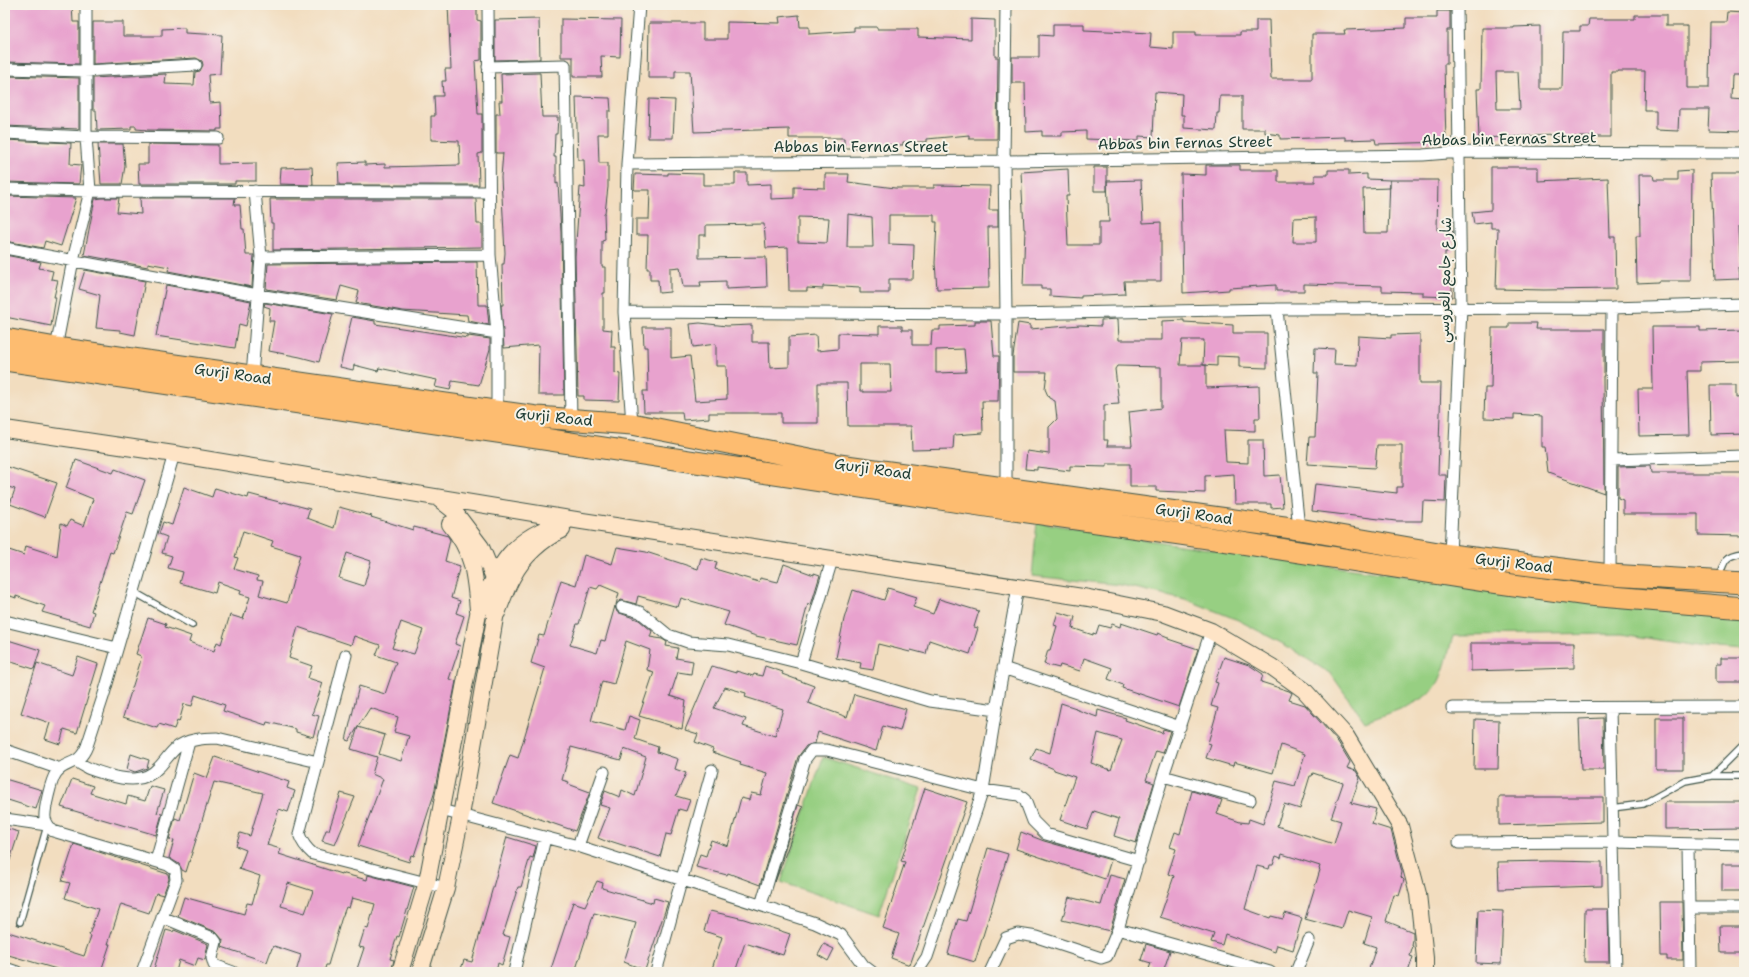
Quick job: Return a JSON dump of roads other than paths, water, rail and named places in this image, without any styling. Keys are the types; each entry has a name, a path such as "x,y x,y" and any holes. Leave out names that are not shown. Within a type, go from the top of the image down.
{"highway":[{"name":"Gurji Road","path":"5,339 252,377 537,417 632,424 839,465 1299,529 1450,555 1610,575 1744,583"},
{"name":"Gurji Road","path":"5,360 1229,541 1521,586 1588,595 1744,608"}],"street":[{"path":"56,348 73,260 90,191 86,137 86,5"},
{"path":"488,5 490,255 497,333 497,411"},
{"path":"632,424 624,312 627,164 639,5"},
{"path":"1006,5 1004,161 1006,509"},
{"name":"شارع جامع العروسي","path":"1450,555 1461,308 1457,5"},
{"path":"5,69 85,71 196,65"},
{"path":"488,67 565,65 571,420"},
{"path":"5,133 86,137 218,138"},
{"name":"Abbas bin Fernas Street","path":"627,164 1004,161 1423,155 1460,152 1744,153"},
{"path":"5,189 90,191 489,192"},
{"path":"252,377 261,257 255,191"},
{"path":"5,248 258,294 497,333"},
{"path":"261,257 490,255"},
{"path":"624,312 1006,314 1277,309 1612,308 1744,304"},
{"path":"1610,575 1612,308"},
{"path":"1277,309 1299,529"},
{"path":"5,429 174,454 576,521 1089,598 1163,613 1211,631 1272,667 1304,690 1346,736 1359,756 1400,826 1418,894 1425,958 1425,972"},
{"path":"142,972 176,880 176,875 172,867 53,831 48,826 45,814 53,779 60,769 77,760 85,751 87,746 174,454"},
{"path":"1611,460 1744,456"},
{"path":"418,495 443,516 462,538 474,570 478,614"},
{"path":"420,972 446,888 461,816 495,618 494,578 481,547 452,510 438,498"},
{"path":"400,972 428,882 478,614 494,578 510,553 530,536 551,526 576,521"},
{"path":"495,618 513,576 529,554 552,535 576,521"},
{"path":"801,663 832,560"},
{"path":"917,972 927,957 983,790 1018,587"},
{"path":"622,607 640,612 668,635 688,642 728,645 801,663 930,701 996,710"},
{"path":"5,621 117,648"},
{"path":"990,972 1006,938 1018,934 1037,938 1101,958 1107,956 1111,951 1164,776 1211,631"},
{"path":"346,655 300,834 304,846 319,856 428,882 446,888"},
{"path":"1004,668 1180,727"},
{"path":"1452,708 1744,707"},
{"path":"1610,708 1616,972"},
{"path":"77,760 83,766 99,772 125,779 138,779 149,776 159,768 176,748 203,738 217,738 318,762"},
{"path":"156,862 189,742"},
{"path":"5,750 60,769"},
{"path":"761,905 805,759 812,750 827,750 983,790 1019,795 1023,797 1033,821 1046,834 1139,861"},
{"path":"656,972 712,770"},
{"path":"578,846 604,772"},
{"path":"1164,776 1250,800"},
{"path":"441,810 578,846 815,923 841,935 864,966 872,972"},
{"path":"5,819 48,826"},
{"path":"514,972 545,838"},
{"path":"1460,843 1613,842 1688,845 1744,845"},
{"path":"1688,845 1690,972"},
{"path":"1689,908 1744,908"},
{"path":"162,917 213,938 216,942 212,958 214,965 233,972"},
{"path":"1118,929 1270,972"},
{"path":"1296,972 1309,940"},
{"path":"5,968 17,972"}],"lane":[{"path":"1718,582 1722,566 1727,558 1734,554 1744,553"},
{"path":"133,592 192,625"},
{"path":"1712,776 1744,744"},
{"path":"1612,808 1643,804 1685,781 1712,776 1744,776"},
{"path":"20,922 48,826"}]}
